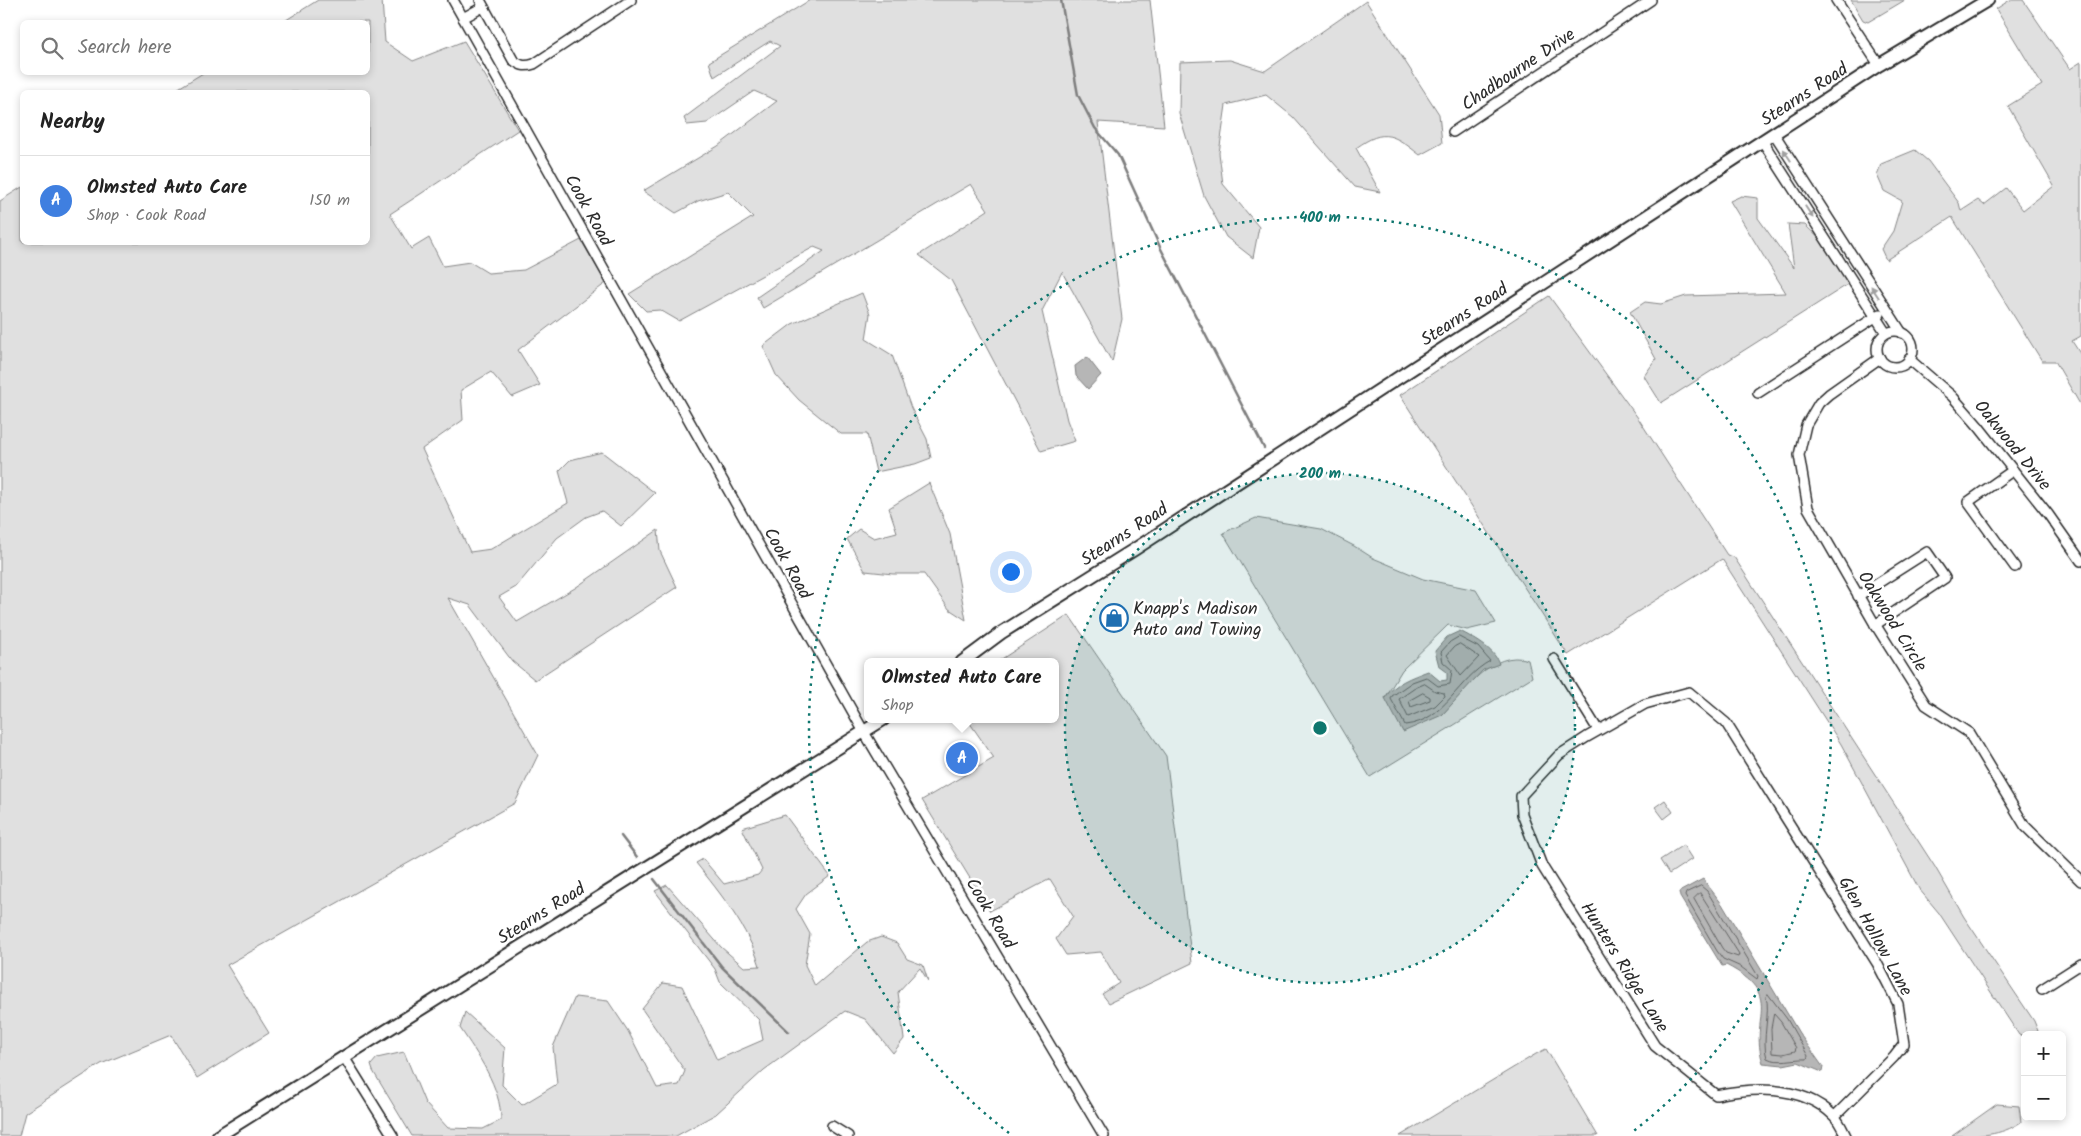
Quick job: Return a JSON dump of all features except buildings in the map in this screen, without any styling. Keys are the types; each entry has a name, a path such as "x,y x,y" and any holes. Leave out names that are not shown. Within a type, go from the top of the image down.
{"main road":[{"name":"Stearns Road","path":"967,658 1001,633 1774,135 1879,65 1988,0"},
{"name":"Stearns Road","path":"218,1136 878,723"}],"street":[{"name":"Cook Road","path":"453,0 864,732 1104,1136"},
{"path":"463,18 482,4 514,60 527,67 631,0"},
{"name":"Chadbourne Drive","path":"1453,132 1651,0"},
{"path":"1836,0 1879,65"},
{"path":"1774,135 1887,310 1911,342 1912,352 1909,359 1905,363 1894,366 1888,365 1880,358 1877,346 1879,341 1886,333 1892,331 1902,332"},
{"path":"1763,142 1886,333"},
{"path":"1758,392 1887,310"},
{"name":"Oakwood Circle","path":"1880,358 1836,387 1819,403 1806,425 1799,455 1808,508 1875,625 1926,705 1969,733 2026,826 2081,882"},
{"name":"Oakwood Drive","path":"1909,359 1952,396 2048,514 2081,560"},
{"path":"2012,471 1968,502 2015,567"},
{"path":"1858,596 1927,552 1945,578 1875,625"},
{"path":"1554,659 1598,730"},
{"name":"Hunters Ridge Lane","path":"1769,789 1726,723 1689,692 1645,704 1598,730 1559,755 1521,796 1522,814 1542,866 1655,1046 1675,1064 1716,1095 1774,1089 1807,1098 1835,1116 1846,1136"},
{"name":"Glen Hollow Lane","path":"1769,789 1872,955 1898,1004 1904,1044 1894,1057 1835,1116"},
{"path":"2042,988 2081,964"},
{"path":"344,1057 394,1136"},
{"path":"832,1126 848,1136"}],"shaded area":[{"path":"318,0 382,0 385,42 413,61 464,41 518,130 390,214 411,249 429,238 443,266 470,262 488,273 524,270 581,240 606,283 518,350 540,385 512,397 491,372 461,390 463,420 422,449 470,552 491,549 568,503 559,471 570,460 602,452 655,493 621,526 602,511 586,517 557,538 516,587 499,597 517,622 575,588 658,530 660,551 677,587 535,680 512,661 470,605 448,598 538,755 515,803 227,965 269,1033 197,1078 171,1035 101,1064 25,1113 19,1136 0,1136 0,201 20,188 20,245 370,245 370,90 175,90 200,75 370,75 370,20 286,20"},
{"path":"810,0 1150,0 1164,126 1098,122 1122,319 1112,362 1062,272 1042,311 1067,420 1075,441 1041,451 951,280 919,255 988,210 971,184 763,308 757,297 824,251 814,247 679,321 660,310 646,311 629,294 753,217 728,192 698,201 676,213 643,191 718,146 777,101 754,91 707,123 687,125 684,118 780,46 770,41 714,77 709,62"},
{"path":"1851,0 1905,0 1868,22 1863,20"},
{"path":"2010,0 2023,0 2070,69 2081,62 2081,336 2072,341 2081,355 2081,406 2055,361 2042,361 1952,217 1886,260 1881,249 1893,231 1902,201 1884,191 1877,175 1881,164 1915,150 1928,161 1959,203 1961,211 1978,200 1984,205 2006,188 2023,210 2054,186 2008,106 2042,85 1996,9"},
{"path":"1366,1 1439,114 1442,143 1420,155 1396,138 1389,136 1375,137 1356,148 1380,192 1355,187 1293,117 1266,95 1226,105 1219,153 1223,184 1259,227 1253,258 1226,237 1204,196 1179,113 1180,62 1230,60 1265,71"},
{"path":"1741,196 1758,198 1758,218 1794,268 1788,224 1805,225 1826,245 1850,283 1661,403 1644,376 1656,359 1630,312 1645,302 1661,304 1686,296 1786,293 1730,201"},
{"path":"862,293 870,314 866,339 892,355 911,408 927,439 931,458 915,464 876,472 867,434 841,434 799,400 776,375 763,346 792,324"},
{"path":"1549,296 1638,418 1727,555 1734,557 1935,867 1964,917 2034,1021 2038,1031 2021,1031 2021,1036 2019,1035 1939,913 1919,889 1841,744 1722,559 1568,655 1400,395"},
{"path":"929,483 950,534 966,620 949,609 924,574 893,574 865,571 847,539 859,529 874,538 897,532 889,508"},
{"path":"1256,518 1321,529 1373,558 1423,579 1476,590 1496,623 1467,630 1448,625 1402,670 1385,698 1442,715 1480,674 1503,660 1515,658 1528,660 1532,677 1370,777 1223,533"},
{"path":"1069,615 1166,756 1192,963 1109,1003 1102,994 1119,983 1101,952 1066,955 1056,939 1073,916 1050,879 990,911 922,800 994,758 970,723 1059,723 1059,658 1003,658"},
{"path":"1665,800 1673,812 1664,819 1655,807"},
{"path":"785,815 830,876 806,894 796,909 810,934 805,965 815,986 867,942 881,937 897,943 907,959 923,965 928,981 920,968 898,992 904,1039 893,1053 865,1019 845,1011 764,1070 716,1114 676,1136 412,1136 373,1071 371,1065 377,1058 404,1052 425,1103 448,1128 483,1129 501,1120 500,1108 493,1084 481,1060 460,1028 465,1012 505,1048 502,1085 522,1105 557,1084 553,1047 575,997 608,1001 628,1031 657,1088 679,1085 685,1071 642,1009 663,983 682,986 717,1060 763,1040 759,1020 720,982 715,969 655,891 667,885 721,947 744,967 760,966 741,925 724,899 696,863 703,859 724,884 758,875 762,870 742,828"},
{"path":"1683,845 1692,859 1669,874 1660,860"},
{"path":"1546,1049 1598,1136 1400,1136 1536,1054"},
{"path":"1997,1104 2019,1106 2021,1122 1997,1133 1952,1136"}],"water":[{"path":"1087,357 1101,375 1088,389 1076,376 1075,366"},
{"path":"1460,631 1488,649 1499,664 1483,670 1442,715 1403,732 1385,698 1398,684 1428,671 1440,681 1447,680 1447,672 1439,666 1435,651 1447,637"},
{"path":"1703,879 1722,904 1799,1033 1823,1067 1822,1072 1798,1062 1783,1065 1763,1063 1759,1032 1760,997 1755,987 1744,976 1726,965 1722,966 1680,897 1679,892"}],"waterway":[{"path":"1061,0 1078,95 1095,128 1118,155 1160,247 1264,448"},
{"path":"621,836 637,857"},
{"path":"654,879 722,967 789,1032"}],"place":[{"name":"Knapp's Madison Auto and Towing","path":"1114,618"},
{"name":"Olmsted Auto Care","path":"962,758"}]}
